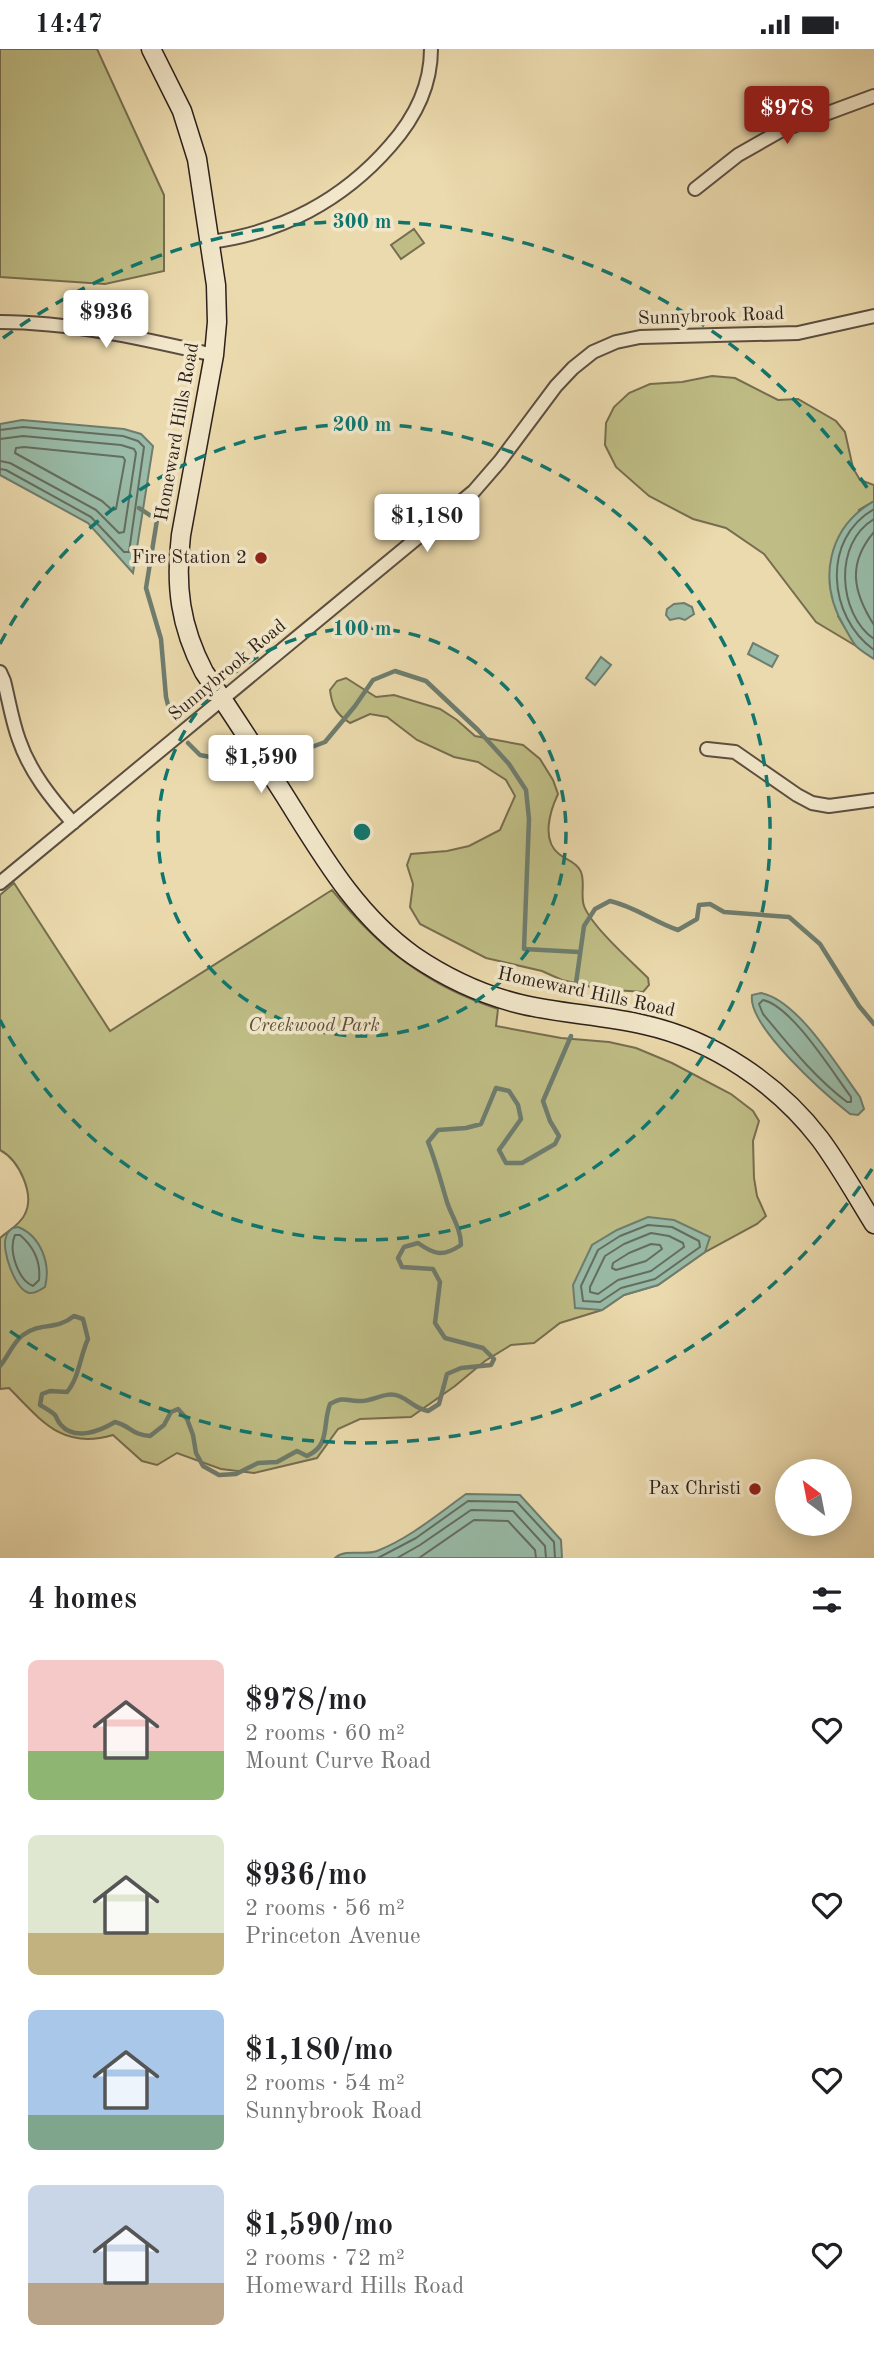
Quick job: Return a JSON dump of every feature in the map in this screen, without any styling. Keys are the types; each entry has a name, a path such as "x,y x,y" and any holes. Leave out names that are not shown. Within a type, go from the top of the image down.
{"street":[{"name":"Homeward Hills Road","path":"151,49 182,111 197,159 216,285 218,322 215,355 177,565 178,594 185,625 199,662 332,871 356,903 383,931 447,976 482,992 519,1004 648,1025 693,1040 723,1056 765,1083 802,1119 837,1164 874,1224"},
{"path":"210,243 235,239 291,220 323,204 354,183 401,133 417,109 426,83 431,49"},
{"path":"695,189 738,155 782,130 874,96"},
{"name":"Sunnybrook Road","path":"0,883 474,491 556,386 593,352 616,342 639,337 798,333 874,316"},
{"path":"0,322 35,322 72,327 215,355"},
{"path":"0,672 19,740 30,767 73,823"},
{"path":"707,749 734,752 812,803 829,806 874,800"}],"green space":[{"path":"0,49 97,49 164,195 164,271 105,284 0,277"},
{"path":"414,229 424,243 401,259 391,245"},
{"path":"712,376 735,378 778,400 798,399 836,421 845,432 853,468 860,480 874,485 874,501 859,510 838,616 856,646 816,622 764,554 726,528 693,519 649,496 616,467 605,445 606,423 614,407 629,393 650,384 682,382"},
{"path":"346,678 376,697 394,695 440,709 475,736 523,745 540,759 558,794 549,825 553,848 580,870 584,906 595,924 648,978 649,985 643,992 600,989 562,980 542,971 486,958 420,924 410,907 413,884 407,865 411,854 469,846 500,830 515,796 506,780 478,762 454,757 417,740 387,717 370,714 350,723 345,720 332,701 330,690 337,681"},
{"name":"Creekwood Park","path":"14,883 110,1031 332,890 367,929 406,962 449,989 498,1009 496,1026 636,1048 672,1063 731,1094 753,1111 759,1121 753,1141 754,1178 757,1196 766,1216 757,1224 705,1252 658,1285 624,1295 602,1310 560,1323 534,1343 511,1345 485,1361 411,1417 360,1419 338,1429 317,1458 254,1473 221,1469 177,1453 157,1465 142,1461 113,1435 80,1439 66,1435 43,1421 9,1388 0,1389 0,1238 23,1218 28,1206 26,1188 19,1169 0,1150 0,895"}],"water":[{"path":"22,420 124,429 141,434 153,446 133,573 88,523 0,475 0,424"},
{"path":"874,501 874,659 856,646 845,628 836,610 829,575 831,557 846,526 858,512"},
{"path":"684,603 692,607 694,614 685,620 670,620 666,615 667,609 674,604"},
{"path":"753,643 778,656 772,667 748,654"},
{"path":"601,657 611,665 595,685 586,678"},
{"path":"761,993 775,998 789,1008 816,1036 860,1097 864,1109 858,1115 850,1114 824,1092 774,1041 754,1008 752,995"},
{"path":"648,1217 674,1220 710,1237 705,1252 658,1285 624,1295 602,1310 575,1308 573,1285 592,1245 617,1230"},
{"path":"18,1227 33,1237 45,1260 45,1287 33,1293 24,1290 19,1284 7,1259 6,1236"},
{"path":"466,1494 520,1495 561,1540 562,1558 335,1558 344,1553 372,1552 389,1546"}],"waterway":[{"path":"139,508 157,520 146,588 161,639 170,713"},
{"path":"288,756 325,742 373,680 395,671 426,681 478,730 509,764 526,790 529,819 524,949 579,952"},
{"path":"188,743 200,755 236,762"},
{"path":"575,990 584,926 595,909 610,901 678,930 697,919 699,905 710,904 724,912 789,917 820,944 859,1006 874,1024"},
{"path":"0,1366 16,1342 29,1331 61,1323 74,1316 83,1319 88,1339 74,1380 67,1392 50,1391 42,1394 40,1405 73,1433 88,1433 115,1422 139,1434 150,1436 164,1425 171,1412 178,1409 187,1419 196,1453 203,1466 219,1475 236,1474 258,1463 277,1462 297,1451 307,1456 320,1446 330,1404 339,1400 366,1401 394,1395 428,1411 439,1404 447,1374 461,1368 491,1365 494,1359 483,1348 445,1338 435,1323 440,1282 433,1269 402,1267 398,1258 404,1247 418,1243 439,1253 461,1245 458,1228 428,1142 438,1130 481,1124 496,1088 509,1091 518,1105 521,1119 499,1150 506,1163 522,1163 555,1144 559,1136 543,1101 571,1036"}],"place":[{"name":"Fire Station 2","path":"261,558"},
{"name":"Pax Christi","path":"755,1489"}]}
